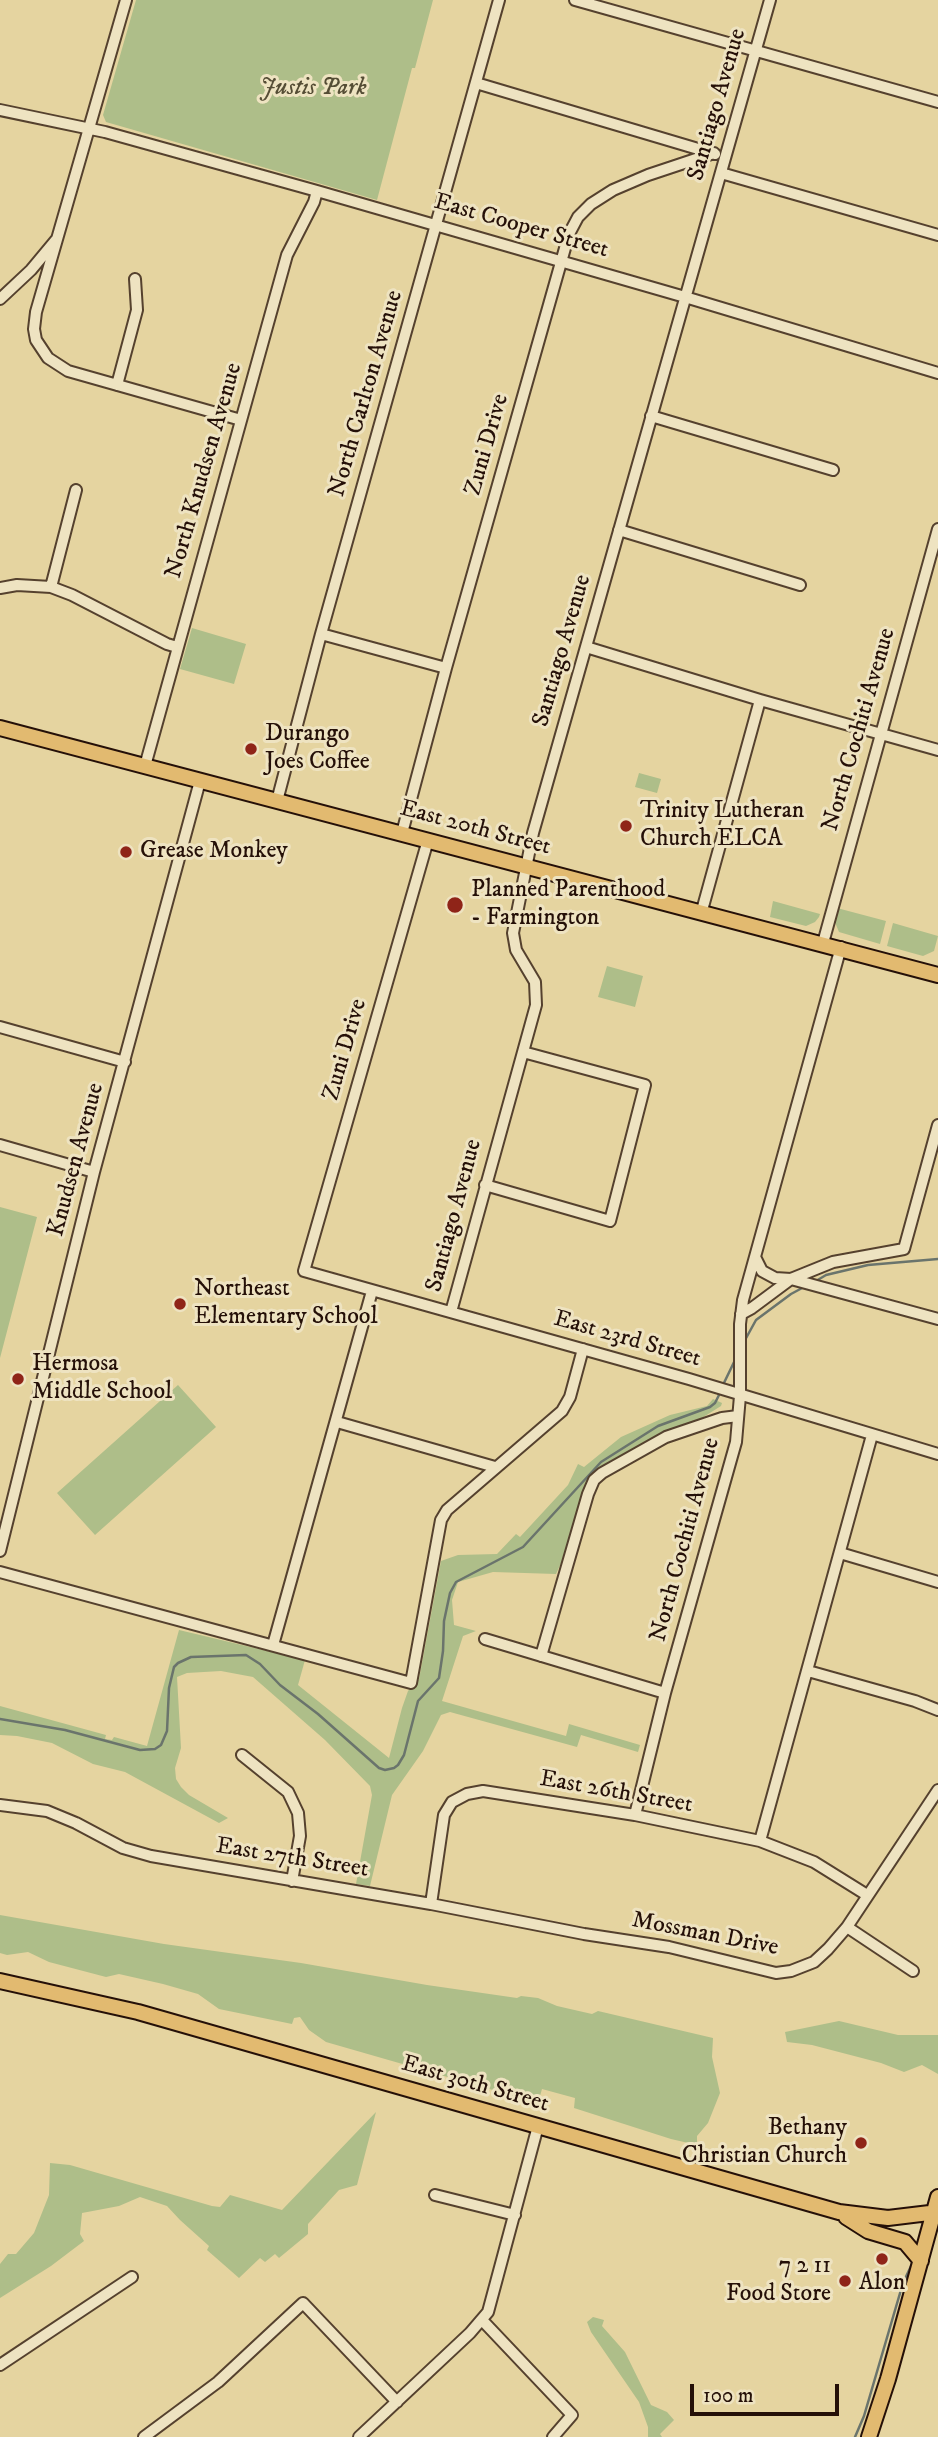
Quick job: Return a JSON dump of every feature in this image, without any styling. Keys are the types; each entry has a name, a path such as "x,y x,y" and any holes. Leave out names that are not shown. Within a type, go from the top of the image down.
{"main road":[{"name":"East 20th Street","path":"0,728 701,914 938,973"},
{"name":"East 30th Street","path":"0,1981 138,2012 839,2212 876,2218 936,2213"},
{"path":"869,2437 936,2213 938,2197"},
{"path":"839,2212 868,2231 905,2242 921,2261"}],"street":[{"path":"127,0 35,321 36,340 48,358 68,370 241,420"},
{"name":"North Carlton Avenue","path":"277,801 321,634 499,0"},
{"path":"575,0 938,102"},
{"name":"Santiago Avenue","path":"451,1312 537,996 536,982 516,950 513,933 533,833 721,173 720,155 770,0"},
{"path":"476,83 720,155"},
{"name":"East Cooper Street","path":"0,110 90,129 317,191 938,373"},
{"name":"Zuni Drive","path":"402,833 569,234 578,217 591,204 613,190 648,175 720,155"},
{"path":"721,173 938,235"},
{"name":"North Knudsen Avenue","path":"145,766 287,255 317,191"},
{"path":"0,299 32,270 60,235"},
{"path":"117,385 137,310 135,279"},
{"path":"651,416 833,470"},
{"path":"51,587 76,490"},
{"name":"North Cochiti Avenue","path":"823,943 938,529"},
{"path":"619,530 800,585"},
{"path":"0,588 17,585 51,587 177,647"},
{"path":"321,634 446,668"},
{"path":"586,648 938,750"},
{"path":"701,914 760,700"},
{"name":"Knudsen Avenue","path":"0,1551 94,1172 200,781"},
{"name":"Zuni Drive","path":"304,1271 428,840"},
{"name":"North Cochiti Avenue","path":"635,1815 665,1693 736,1442 740,1396 741,1314 841,947"},
{"path":"0,1027 125,1062"},
{"path":"485,1185 610,1220 645,1085 523,1052"},
{"path":"741,1314 791,1279 833,1262 904,1249 938,1125"},
{"path":"0,1145 94,1172"},
{"path":"755,1257 762,1271 775,1278 791,1279 938,1319"},
{"name":"East 23rd Street","path":"304,1271 583,1349 938,1454"},
{"path":"273,1646 372,1291"},
{"path":"0,1572 411,1683 441,1520 447,1510 562,1411 570,1397 583,1349"},
{"path":"541,1656 587,1494 594,1480 666,1437 722,1418 738,1416"},
{"path":"337,1422 495,1467"},
{"path":"760,1840 872,1435"},
{"path":"840,1553 938,1582"},
{"path":"485,1639 665,1693"},
{"path":"808,1671 938,1710"},
{"path":"242,1755 288,1793 298,1813 300,1836 292,1881"},
{"name":"Mossman Drive","path":"584,1934 669,1947 776,1973 791,1971 814,1962 847,1927 938,1790"},
{"name":"East 26th Street","path":"431,1904 444,1815 452,1802 467,1794 483,1791 635,1815 760,1840 814,1862 867,1895"},
{"name":"East 27th Street","path":"0,1805 47,1811 76,1822 123,1848 151,1856 431,1904 584,1934"},
{"path":"847,1927 913,1971"},
{"path":"359,2437 482,2320 495,2292 538,2126"},
{"path":"435,2195 515,2215"},
{"path":"0,2365 132,2277"},
{"path":"144,2437 218,2382 303,2302 397,2402"},
{"path":"482,2320 572,2415 553,2437"}],"green space":[{"name":"Justis Park","path":"136,0 433,0 377,200 106,122 103,115"},
{"path":"192,628 246,644 234,684 180,669"},
{"path":"639,773 661,779 657,793 635,787"},
{"path":"773,901 820,914 815,922 806,926 770,917"},
{"path":"837,908 886,921 880,944 839,932 834,920"},
{"path":"893,923 938,936 934,951 923,956 887,946"},
{"path":"607,966 643,976 635,1007 598,997"},
{"path":"0,1207 37,1217 0,1358"},
{"path":"178,1385 216,1427 95,1535 57,1493"},
{"path":"713,1399 722,1403 721,1406 697,1421 670,1429 600,1468 590,1478 568,1548 556,1574 493,1572 458,1582 452,1600 454,1625 476,1631 463,1636 442,1701 566,1736 569,1724 640,1745 638,1752 581,1735 577,1747 450,1712 441,1715 423,1751 392,1795 370,1886 356,1884 372,1795 370,1786 325,1740 253,1677 221,1671 187,1673 177,1677 181,1748 175,1768 176,1779 189,1795 228,1818 219,1823 125,1772 93,1764 52,1743 0,1735 0,1706 106,1735 105,1739 112,1740 114,1737 147,1746 179,1630 305,1660 298,1685 389,1758 408,1691 419,1679 441,1561 458,1555 497,1554 516,1534 520,1537 568,1485 578,1464 584,1467 621,1437 670,1415 707,1406"},
{"path":"0,1915 427,1985 517,1998 538,1998 557,2006 592,2014 598,2011 713,2038 712,2057 720,2093 708,2123 697,2136 697,2145 671,2139 574,2108 575,2098 542,2089 538,2103 326,2042 309,2030 300,2017 294,2018 292,2024 219,2009 198,1994 163,1984 119,1974 106,1977 49,1962 28,1952 7,1955 0,1953"},
{"path":"839,2021 898,2035 938,2035 938,2074 922,2065 904,2072 881,2063 812,2045 787,2042 785,2032"},
{"path":"376,2112 357,2185 339,2190 308,2224 308,2234 279,2258 275,2254 265,2262 260,2258 239,2278 207,2250 209,2246 167,2206 140,2197 119,2206 82,2213 80,2234 84,2241 51,2266 0,2298 0,2264 8,2254 16,2254 34,2233 49,2195 50,2163 70,2165 212,2206 220,2207 230,2195 282,2210"},
{"path":"593,2317 604,2320 602,2326 625,2352 651,2405 667,2412 674,2420 660,2434 662,2437 648,2437 648,2427 639,2402 591,2332 587,2322"}],"waterway":[{"path":"816,1281 826,1275 868,1265 938,1259"},
{"path":"745,1340 756,1320 804,1287"},
{"path":"722,1387 736,1358"},
{"path":"0,1719 65,1730 140,1750 155,1749 161,1745 167,1731 169,1688 174,1667 191,1657 246,1655 260,1664 280,1685 318,1714 379,1768 394,1768 404,1755 418,1701 439,1678 444,1621 450,1593 456,1582 523,1547 601,1462 658,1426 710,1407 720,1393"},
{"path":"855,2437 864,2416 903,2283 912,2264"}],"place":[{"name":"Durango Joes Coffee","path":"251,749"},
{"name":"Trinity Lutheran Church ELCA","path":"626,826"},
{"name":"Grease Monkey","path":"126,852"},
{"name":"Planned Parenthood - Farmington","path":"455,905"},
{"name":"Northeast Elementary School","path":"180,1304"},
{"name":"Hermosa Middle School","path":"18,1379"},
{"name":"Bethany Christian Church","path":"861,2143"},
{"name":"Alon","path":"882,2259"},
{"name":"7 2 11 Food Store","path":"845,2281"}]}
